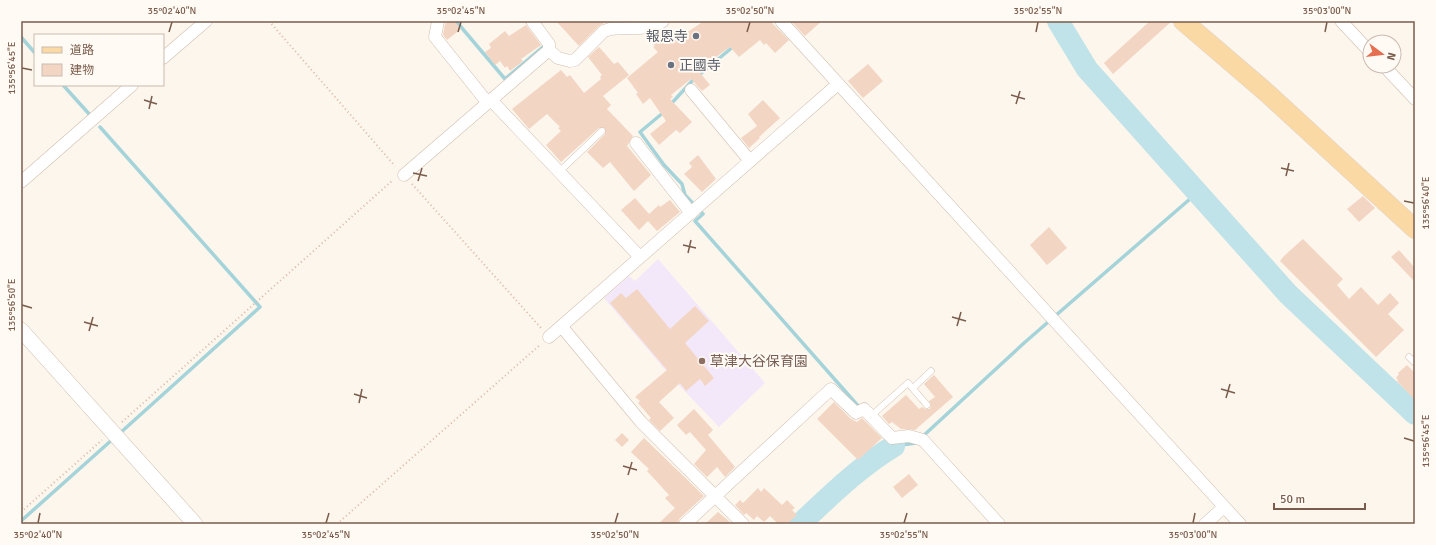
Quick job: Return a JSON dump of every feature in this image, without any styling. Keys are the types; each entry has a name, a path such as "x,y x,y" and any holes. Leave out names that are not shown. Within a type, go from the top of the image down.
{"main road":[{"path":"1182,21 1267,92 1415,230"}],"street":[{"path":"164,57 206,21"},
{"path":"438,21 435,37 489,101 640,257"},
{"path":"532,21 549,44 549,50 558,58 570,61 576,60 604,31 610,29 649,27 657,25 663,21"},
{"path":"781,21 1240,524"},
{"path":"1341,21 1362,43"},
{"path":"400,177 549,50"},
{"path":"1392,74 1415,99"},
{"path":"549,337 838,84"},
{"path":"21,182 131,86"},
{"path":"691,90 750,161"},
{"path":"636,143 691,214"},
{"path":"562,327 641,422 714,497 743,524"},
{"path":"21,330 196,524"},
{"path":"685,524 832,389 856,413 864,409 892,438 909,436 923,440 999,524"},
{"path":"1204,524 1224,507"}],"lane":[{"path":"559,172 602,131"},
{"path":"1409,357 1415,363"},
{"path":"913,388 931,371"},
{"path":"871,416 908,383 927,405"}],"path":[{"path":"21,512 400,177"},
{"path":"337,524 549,337"}],"shaded area":[{"name":"草津大谷保育園","path":"658,259 765,383 719,427 673,379 604,298 629,276 635,281"}],"building":[{"path":"449,21 454,21 461,29 447,40 443,35 445,24"},
{"path":"556,21 607,21 599,26 579,46"},
{"path":"704,21 770,21 789,40 775,53 766,43 764,45 760,40 739,57 730,47 698,70 710,85 702,91 691,79 671,95 673,97 670,99 692,122 680,133 676,130 659,145 650,134 666,121 650,98 643,104 636,94 638,93 627,78 658,52 653,47 655,46 650,40 661,30 664,29 674,41"},
{"path":"791,21 822,21 805,36"},
{"path":"1150,21 1172,21 1113,74 1104,63"},
{"path":"526,25 541,45 521,59 523,61 510,71 507,66 505,68 500,61 495,65 485,52 491,48 489,44 505,31 509,36"},
{"path":"599,47 614,64 618,62 629,75 603,96 611,105 607,109 633,136 627,146 651,175 634,191 610,162 603,168 587,152 605,134 605,128 599,128 561,162 546,145 561,131 558,128 560,127 547,114 529,129 512,109 561,70 567,77 570,75 584,93 601,79 600,77 602,75 588,57"},
{"path":"868,64 883,81 863,98 848,81"},
{"path":"763,100 780,118 749,148 741,138 757,126 748,114"},
{"path":"698,155 716,179 702,192 684,174 692,167 689,163"},
{"path":"1363,196 1375,208 1359,222 1347,209"},
{"path":"635,198 649,214 659,205 660,207 670,200 680,212 657,231 648,221 639,230 621,210"},
{"path":"1049,227 1067,248 1047,265 1030,245"},
{"path":"1303,239 1343,279 1337,285 1349,299 1361,287 1378,305 1390,293 1399,303 1388,314 1404,330 1376,357 1280,261"},
{"path":"1399,250 1415,268 1415,282 1391,257"},
{"path":"637,289 670,329 695,306 709,321 685,343 714,378 705,386 700,379 686,391 680,383 659,402 674,418 660,431 649,420 651,418 638,403 640,401 635,397 667,370 610,303 621,293 626,298"},
{"path":"1407,365 1415,373 1415,400 1397,381 1398,380 1396,378 1399,374 1398,373"},
{"path":"934,375 953,397 915,430 901,429 892,422 889,424 882,416 906,395 919,409 922,407 930,409 931,405 929,401 935,397 924,384"},
{"path":"834,402 851,419 857,422 862,418 882,438 858,460 817,419"},
{"path":"694,409 713,430 708,435 735,467 725,477 717,467 707,477 694,464 706,450 690,432 686,435 677,425"},
{"path":"622,433 629,440 622,447 615,440"},
{"path":"644,438 704,496 680,518 677,524 658,524 675,508 665,498 669,495 647,471 649,469 631,452"},
{"path":"909,474 918,485 902,498 893,487"},
{"path":"758,488 761,492 764,488 782,505 787,500 795,508 792,510 797,515 787,524 778,524 770,516 764,522 757,516 754,520 746,513 744,515 735,505 740,500 743,503"},
{"path":"718,512 730,522 730,524 705,524"}],"waterway":[{"path":"456,21 505,79 544,46 547,46"},
{"path":"1058,21 1087,69 1288,294 1415,414"},
{"path":"21,37 34,52"},
{"path":"670,105 693,80 734,46"},
{"path":"64,86 90,115"},
{"path":"664,112 640,132 664,165 682,184 685,195 703,214 695,221 860,408"},
{"path":"100,127 260,307 119,434"},
{"path":"922,437 1024,343 1198,192"},
{"path":"21,521 114,438"},
{"path":"889,441 894,446 916,443"},
{"path":"800,524 869,463 894,446"}],"place":[{"name":"報恩寺","path":"696,36"},
{"name":"正國寺","path":"671,65"},
{"name":"草津大谷保育園","path":"702,361"}]}
